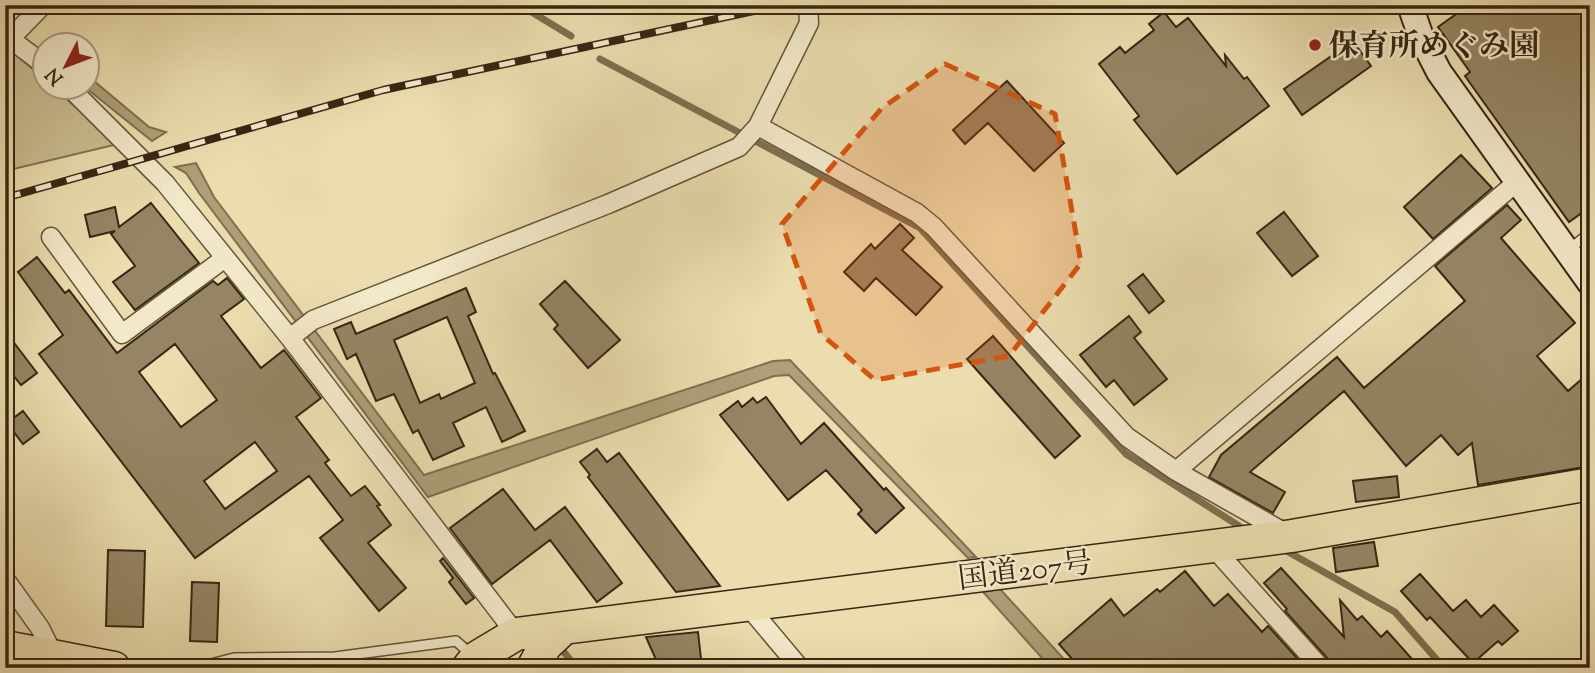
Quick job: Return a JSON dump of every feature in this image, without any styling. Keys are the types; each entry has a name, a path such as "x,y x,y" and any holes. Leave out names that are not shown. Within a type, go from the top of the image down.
{"highway":[{"name":"国道207号","path":"472,663 516,634 1292,536 1590,484"},
{"path":"533,668 545,646 564,628"},
{"path":"5,647 114,668"}],"street":[{"path":"32,56 7,39 43,5"},
{"path":"294,335 313,320 608,204 739,147 751,133 808,23 808,5"},
{"path":"1410,5 1420,37 1439,72 1590,283"},
{"path":"84,102 165,183 225,258 294,335 516,634"},
{"path":"751,133 917,213 934,227 1127,437 1176,471 1292,536"},
{"path":"1176,471 1517,182"},
{"path":"51,237 122,334 225,258"},
{"path":"1212,546 1321,668"},
{"path":"5,579 40,628 54,656"},
{"path":"747,605 800,668"}],"lane":[{"path":"1567,251 1590,233"},
{"path":"195,668 234,658 335,657 456,641 472,663"}],"highlighted area":[{"path":"945,64 1055,114 1081,263 1009,356 875,380 821,334 782,224 882,108"}],"shaded area":[{"path":"10,49 32,68 32,102 70,102 118,144 5,171 5,53"},
{"path":"102,88 149,127 166,132 152,141 102,101"},
{"path":"196,163 214,197 424,475 773,361 790,360 976,557 968,558 789,375 774,376 428,497 186,173 175,167"},
{"path":"1000,589 1072,668 1051,668 983,592"}],"building":[{"path":"1469,5 1590,5 1590,207 1569,222 1465,76 1470,72 1438,27"},
{"path":"1164,12 1176,27 1188,18 1226,66 1225,55 1244,79 1247,77 1269,106 1177,174 1134,120 1139,116 1099,64 1120,47 1125,53 1154,30 1149,24"},
{"path":"1353,41 1371,66 1302,115 1284,89"},
{"path":"1007,81 1064,143 1034,171 988,123 965,144 953,130"},
{"path":"1461,155 1492,188 1433,239 1404,207"},
{"path":"151,203 199,263 135,310 113,282 135,266 111,234 115,231 90,237 85,215 115,207 119,227"},
{"path":"1507,205 1521,220 1501,238 1575,323 1537,356 1568,391 1590,372 1590,466 1478,485 1472,443 1458,455 1441,435 1406,466 1344,391 1250,472 1285,492 1273,513 1209,477 1221,455 1337,357 1364,388 1465,301 1435,266"},
{"path":"1284,212 1318,256 1292,276 1257,233"},
{"path":"900,224 914,238 902,250 942,287 916,315 876,278 864,291 844,272 871,244 875,249"},
{"path":"37,257 65,293 69,290 117,353 213,281 218,285 227,278 244,299 221,316 261,368 284,350 321,398 296,417 329,460 325,463 351,496 365,486 380,505 377,506 391,525 368,543 406,588 379,611 320,538 343,520 309,476 195,558 39,354 63,335 18,272","holes":["175,344 217,400 181,427 139,372","255,442 277,471 225,509 204,481"]},
{"path":"1143,274 1164,301 1149,313 1128,286"},
{"path":"565,281 620,340 588,368 554,329 558,325 540,304"},
{"path":"466,288 476,312 468,316 493,374 495,373 525,431 502,442 486,407 453,423 464,446 433,460 418,430 413,433 394,394 376,401 356,354 347,359 334,329 351,322 356,334","holes":["447,317 475,383 441,399 439,394 420,403 394,340"]},
{"path":"1129,316 1141,332 1134,338 1167,379 1134,405 1114,380 1106,387 1080,355"},
{"path":"993,336 1080,436 1055,458 967,359"},
{"path":"15,344 37,373 21,385 5,365 5,352"},
{"path":"766,397 801,444 824,423 884,490 886,488 904,508 876,533 858,514 862,510 826,470 788,500 720,415 738,401 742,407 753,398 757,403"},
{"path":"23,411 39,432 23,444 7,423"},
{"path":"597,449 607,462 619,453 720,586 676,592 588,477 590,475 580,462"},
{"path":"1397,476 1399,497 1356,502 1353,481"},
{"path":"503,489 535,530 565,507 622,583 597,602 550,540 492,584 450,528"},
{"path":"1374,542 1378,566 1336,572 1333,548"},
{"path":"108,550 145,551 143,627 106,626"},
{"path":"443,558 474,598 466,604 449,582 453,578 440,561"},
{"path":"1281,568 1344,637 1340,600 1357,620 1362,616 1381,637 1387,631 1420,668 1332,668 1329,660 1264,583"},
{"path":"1185,571 1214,606 1228,594 1262,632 1268,626 1306,668 1080,668 1059,644 1111,599 1124,616 1157,589 1160,592"},
{"path":"1420,574 1453,611 1466,600 1481,617 1494,605 1518,631 1502,645 1498,641 1473,663 1430,617 1427,620 1401,591"},
{"path":"192,582 219,583 217,642 190,641"},
{"path":"698,632 702,668 670,668 669,661 657,662 646,637"}],"waterway":[{"path":"520,5 571,36"},
{"path":"600,59 920,228 1126,454 1239,526"},
{"path":"1283,549 1395,612 1444,668"},
{"path":"563,651 577,668"}],"railway":[{"path":"5,198 383,90 782,5"}],"place":[{"name":"保育所めぐみ園","path":"1315,45"}]}
